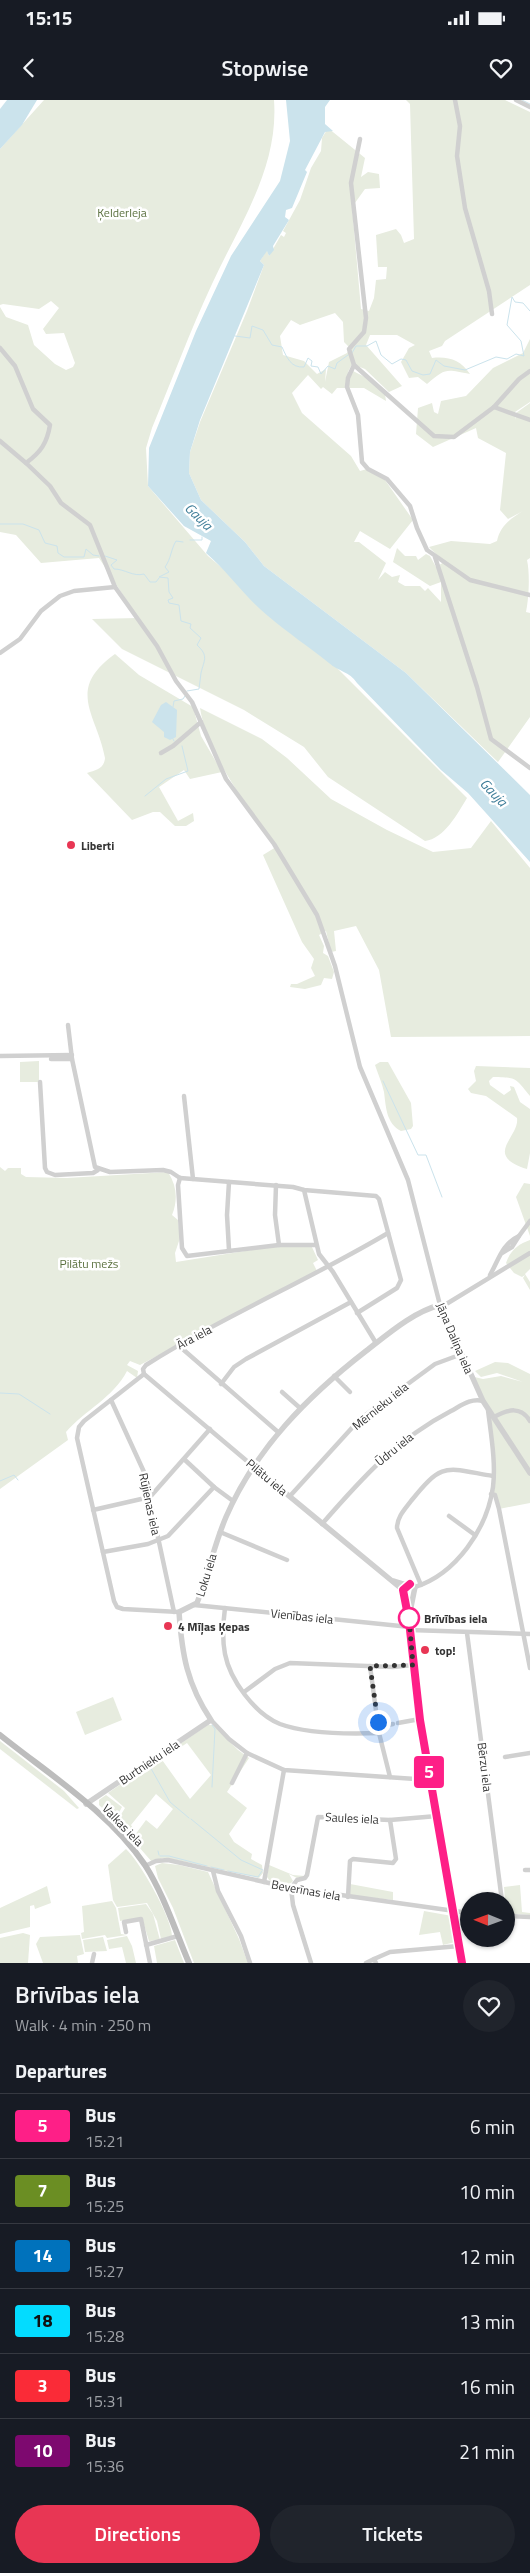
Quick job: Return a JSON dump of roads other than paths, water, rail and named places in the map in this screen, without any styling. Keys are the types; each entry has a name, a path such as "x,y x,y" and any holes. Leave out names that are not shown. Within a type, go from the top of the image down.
{"main road":[{"name":"Valkas iela","path":"0,1735 86,1804 117,1832 145,1866 159,1890 189,1963"}],"street":[{"path":"455,100 460,126 457,156 465,208 489,291 492,314"},
{"path":"516,100 530,107"},
{"path":"360,139 350,183 366,318 364,332 352,344 350,354 354,365 434,436 454,437 494,407 519,379 530,371"},
{"path":"0,348 15,366 34,409 50,425 47,440 39,454 26,463"},
{"path":"354,365 348,378 347,387 358,415 362,462 368,469 387,479 410,506 423,543 435,556 470,580 530,595"},
{"path":"494,407 530,420"},
{"name":"Jāņa Daliņa iela","path":"0,441 50,486 61,503 90,525 115,587 157,646 176,681 192,702 226,779 274,844 317,916 335,966 360,1067 410,1190 440,1305 483,1401 530,1473"},
{"path":"435,556 477,687 491,739 530,768"},
{"path":"0,653 20,639 41,611 60,596 74,591 115,587"},
{"path":"161,753 201,722"},
{"path":"68,1025 72,1057 92,1159 98,1170"},
{"path":"0,1056 72,1057"},
{"path":"51,1059 72,1057"},
{"path":"40,1082 45,1168 47,1172 55,1175 93,1173 98,1170 110,1172 163,1170 171,1172 180,1178 276,1185 304,1190 376,1196 379,1198 400,1284 357,1313"},
{"path":"184,1096 193,1179"},
{"path":"180,1178 178,1185 179,1218 184,1254 201,1255 279,1245 316,1245"},
{"path":"228,1182 229,1250"},
{"path":"276,1185 275,1215 279,1245"},
{"path":"304,1190 316,1245 322,1261 329,1268 376,1343"},
{"path":"490,1277 508,1241 519,1236 530,1221"},
{"name":"Āra iela","path":"93,1510 77,1438 79,1427 84,1421 144,1374 143,1369 146,1365 178,1345 329,1268 388,1234"},
{"path":"440,1305 448,1303 530,1253"},
{"path":"221,1384 234,1367 246,1359 351,1302"},
{"name":"Loku iela","path":"177,1612 194,1605 201,1592 220,1532 234,1501 278,1432 334,1376 376,1343 410,1319 440,1305"},
{"path":"178,1345 278,1432"},
{"name":"Mērnieku iela","path":"290,1496 360,1419 434,1364 462,1354"},
{"name":"Pilātu iela","path":"144,1374 389,1580 407,1592"},
{"path":"334,1376 350,1392"},
{"path":"282,1392 300,1408"},
{"name":"Rūjienas iela","path":"111,1400 144,1472 158,1542 177,1612"},
{"name":"Ūdru iela","path":"322,1524 367,1472 390,1451 436,1419 473,1400 483,1401"},
{"path":"407,1592 415,1593 418,1586 458,1559 475,1534 485,1513 491,1494 493,1476 488,1409"},
{"path":"494,1417 505,1411 516,1410 526,1415 530,1421"},
{"path":"210,1429 185,1460 150,1497 93,1510 117,1607 177,1612 186,1667 192,1687 211,1720 229,1739 247,1753 284,1770 430,1780"},
{"path":"185,1460 214,1487 234,1501"},
{"path":"418,1586 397,1528 397,1522 406,1508 429,1479 441,1471 450,1470 493,1476"},
{"path":"103,1552 158,1542 168,1536 214,1487"},
{"path":"491,1494 494,1495 499,1511 530,1668"},
{"path":"485,1513 489,1510 499,1511"},
{"path":"449,1516 475,1534"},
{"path":"220,1532 287,1560"},
{"path":"418,1586 412,1584 407,1592 413,1665 420,1720 462,1963"},
{"name":"Vienības iela","path":"194,1605 467,1632 530,1634"},
{"path":"226,1608 223,1640 225,1656 230,1670 244,1692 265,1715 280,1724 346,1733 379,1733"},
{"name":"Bērzu iela","path":"467,1632 501,1892"},
{"path":"244,1692 275,1670 290,1663 305,1661 370,1666 413,1665"},
{"path":"370,1666 379,1733 390,1777"},
{"name":"Burtnieku iela","path":"86,1804 211,1720"},
{"path":"378,1727 420,1720"},
{"path":"232,1783 247,1753"},
{"path":"505,1757 530,1753"},
{"path":"264,1882 284,1770"},
{"name":"Saules iela","path":"291,1888 297,1880 305,1878 307,1875 318,1817 390,1820 437,1816"},
{"path":"348,1898 350,1861 353,1859 387,1864 394,1863 396,1859 390,1820"},
{"name":"Beverīnas iela","path":"145,1866 156,1861 168,1860 291,1888 460,1913"},
{"path":"213,1871 218,1891 241,1936 250,1963"},
{"path":"291,1888 294,1906 311,1963"},
{"path":"515,1916 530,1917"},
{"path":"126,1932 124,1922 141,1919 150,1963"},
{"path":"146,1945 178,1936"},
{"path":"366,1963 375,1961 390,1952 459,1946"},
{"path":"92,1963 94,1954"}],"water":[{"path":"7,100 37,100 22,125 0,149 0,109"},
{"name":"Gauja","path":"286,100 330,100 325,107 325,124 333,131 325,132 305,170 307,172 292,208 286,210 285,217 289,220 273,246 274,250 269,256 267,251 260,261 264,265 200,420 190,452 189,473 201,500 245,542 264,566 406,673 530,795 530,862 468,793 441,770 354,679 333,666 283,628 252,601 206,553 211,541 184,526 148,486 149,448 196,331 231,256 280,181 290,141"},
{"path":"166,702 177,710 176,737 170,740 164,737 164,732 152,722 161,705"}],"waterway":[{"path":"522,100 530,104"},
{"path":"352,353 356,346 367,346 376,341 381,355 392,364 401,359 406,360 412,371 423,375 430,374 436,360 444,366 465,370 496,357 507,359 516,354 524,356 521,341 507,325 512,297 515,302 523,303 530,311"},
{"path":"235,336 250,338 252,326 263,330 272,345 282,347 293,364 304,367 308,358 312,361 311,366 318,367 321,374 328,366 335,369 337,363 348,355"},
{"path":"0,524 23,524 39,530 45,543 57,546 58,553 64,557 84,557 86,549 93,555 99,556"},
{"name":"Gauja","path":"190,540 202,540 202,537"},
{"path":"183,542 176,541 165,567 169,572 159,577 168,578 169,592 173,598 168,600 169,603 179,605 181,621 191,624 190,628 201,638 197,645 205,658 199,689 187,691"},
{"path":"105,556 117,560 111,565 114,569 140,575 144,574 150,582 156,582 159,578"},
{"path":"173,707 174,701 183,699 185,696"},
{"path":"172,737 174,741"},
{"path":"145,796 166,779 188,771 182,746"},
{"path":"383,1081 418,1155 426,1155 442,1197"},
{"path":"0,1393 19,1394 50,1414"},
{"path":"0,1481 14,1475 18,1480"},
{"path":"212,1725 215,1729 212,1787"},
{"path":"149,1765 170,1802 189,1818"},
{"path":"191,1819 241,1860 263,1870"},
{"path":"158,1851 159,1855"},
{"path":"160,1856 169,1856 207,1866"},
{"path":"211,1867 224,1870"},
{"path":"228,1871 258,1877 262,1871"}],"place":[{"name":"Liberti","path":"71,845"},
{"name":"Brīvības iela","path":"409,1618"},
{"name":"4 Mīļas Ķepas","path":"168,1626"},
{"name":"top!","path":"425,1650"}],"park label":[{"name":"Ķelderleja","path":"122,212"},
{"name":"Pilātu mežs","path":"89,1263"}]}
